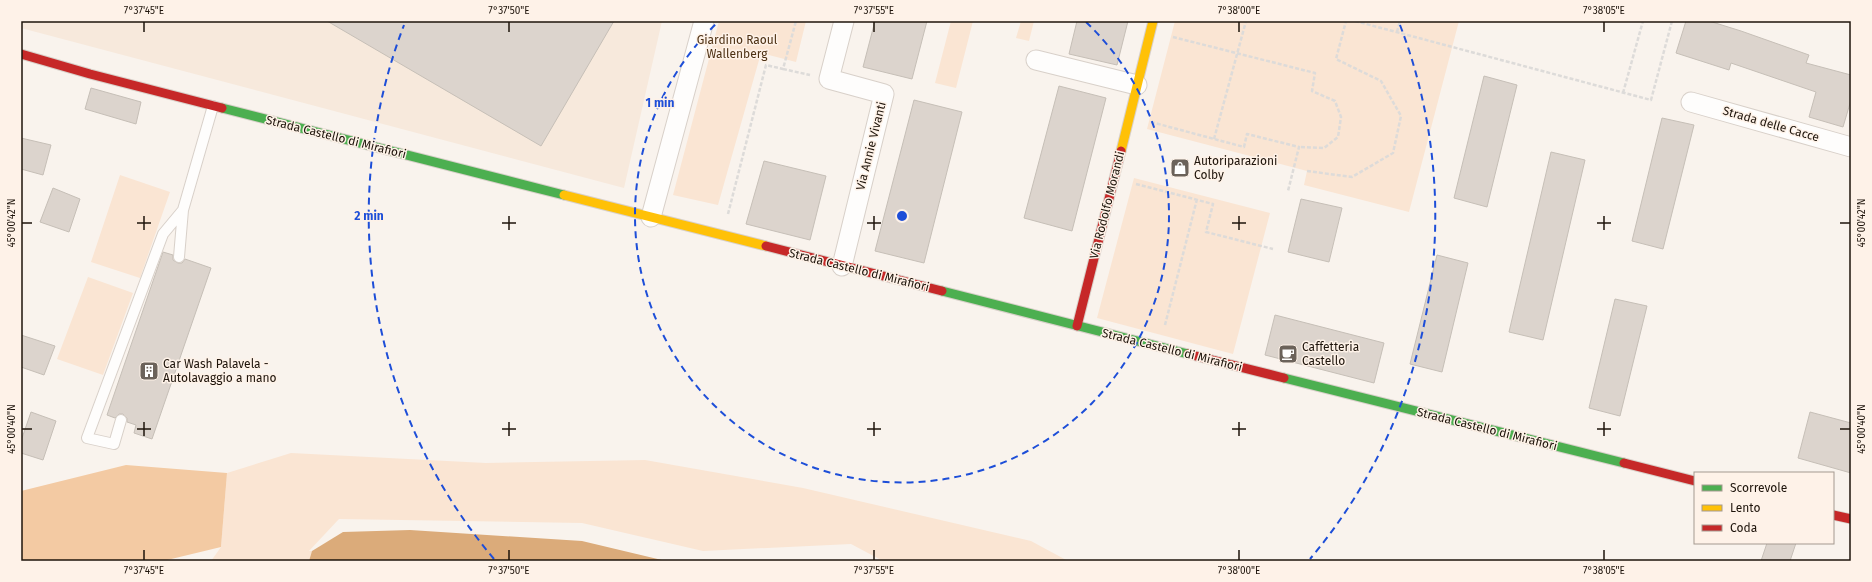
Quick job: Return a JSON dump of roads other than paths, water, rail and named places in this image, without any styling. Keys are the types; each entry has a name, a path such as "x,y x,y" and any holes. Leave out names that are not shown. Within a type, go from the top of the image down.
{"street":[{"path":"651,217 704,21"},
{"name":"Via Annie Vivanti","path":"842,266 884,94 829,80 844,21"},
{"name":"Via Rodolfo Morandi","path":"1077,326 1152,21"},
{"name":"Strada Castello di Mirafiori","path":"21,54 213,106 1159,347 1694,480"},
{"path":"1036,60 1137,85"},
{"name":"Strada delle Cacce","path":"1691,102 1851,147"},
{"path":"1834,515 1851,519"}],"lane":[{"path":"179,257 183,210 213,106"},
{"path":"121,420 114,444 87,438 163,234 183,210"}],"place":[{"name":"Autoriparazioni Colby","path":"1180,168"},
{"name":"Caffetteria Castello","path":"1288,354"},
{"name":"Car Wash Palavela - Autolavaggio a mano","path":"149,371"}],"park label":[{"name":"Giardino Raoul Wallenberg","path":"737,47"}]}
